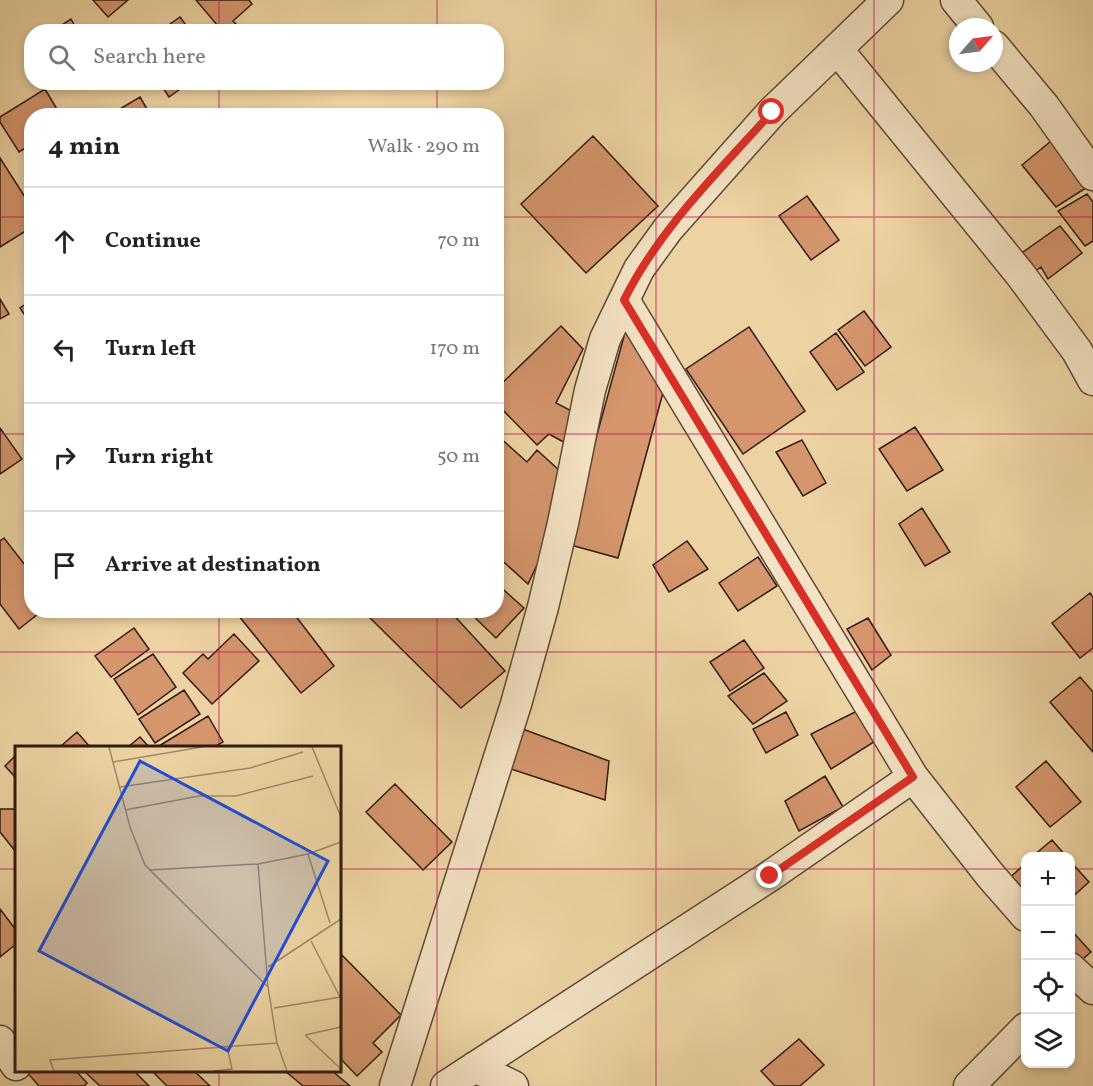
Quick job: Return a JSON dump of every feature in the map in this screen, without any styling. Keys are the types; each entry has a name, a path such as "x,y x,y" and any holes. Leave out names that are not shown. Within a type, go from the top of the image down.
{"street":[{"path":"395,1086 519,693 551,576 590,390 606,339 639,269 668,229 772,112 888,0"},
{"path":"956,0 971,18"},
{"path":"838,50 1020,274 1077,351 1093,380"},
{"path":"1003,57 1044,106 1093,175"},
{"path":"624,300 913,777 990,875 1021,910"},
{"path":"446,1086 770,876 913,777"},
{"path":"969,1086 1021,1033"},
{"path":"0,1041 15,1069"},
{"path":"475,1067 513,1086"}],"building":[{"path":"93,0 128,0 108,17"},
{"path":"196,0 249,0 252,4 233,21 236,24 216,24"},
{"path":"180,17 185,24 170,24"},
{"path":"71,19 74,24 63,24"},
{"path":"43,90 56,108 24,108 24,149 19,152 0,122 0,117"},
{"path":"164,90 179,90 169,97"},
{"path":"140,97 146,108 121,108"},
{"path":"593,136 658,206 586,273 521,204"},
{"path":"1051,141 1089,186 1056,207 1022,165"},
{"path":"0,158 24,196 24,232 0,247"},
{"path":"1087,194 1093,202 1093,241 1085,246 1058,211"},
{"path":"807,196 839,240 811,260 779,216"},
{"path":"1060,226 1082,253 1048,279 1041,267 1030,275 1016,257"},
{"path":"0,299 9,314 0,319"},
{"path":"864,311 891,347 865,366 838,330"},
{"path":"561,326 583,349 556,403 581,416 567,444 549,434 537,445 504,411 504,381"},
{"path":"749,327 805,411 743,454 686,369"},
{"path":"626,329 664,389 618,558 567,544"},
{"path":"836,333 864,372 837,390 810,352"},
{"path":"915,427 943,470 907,491 879,449"},
{"path":"0,428 22,459 0,474"},
{"path":"802,440 826,483 803,496 776,452"},
{"path":"504,441 527,462 537,450 560,471 553,531 528,584 504,562"},
{"path":"922,508 950,552 925,566 899,524"},
{"path":"4,538 24,564 24,618 33,618 19,629 0,604 0,541"},
{"path":"687,541 708,569 669,592 653,565"},
{"path":"758,557 777,586 738,611 719,583"},
{"path":"504,590 524,608 496,638 475,618 504,618"},
{"path":"1090,593 1093,597 1093,648 1080,658 1052,623"},
{"path":"240,618 297,618 334,666 301,693"},
{"path":"370,618 456,618 505,671 461,708"},
{"path":"868,618 891,655 872,670 847,629"},
{"path":"134,628 149,649 111,677 95,656"},
{"path":"234,634 259,661 212,704 183,673 203,654 208,659"},
{"path":"744,640 764,668 730,691 710,662"},
{"path":"153,654 176,687 138,715 114,679"},
{"path":"764,673 787,701 753,724 728,696"},
{"path":"1080,677 1093,692 1093,752 1050,702"},
{"path":"184,690 200,714 155,743 139,719"},
{"path":"859,710 877,740 831,769 811,734"},
{"path":"786,712 798,735 766,753 753,729"},
{"path":"208,716 223,742 216,746 159,746"},
{"path":"520,728 609,761 605,800 508,768"},
{"path":"77,732 89,746 61,746"},
{"path":"140,737 148,746 129,746"},
{"path":"15,756 15,777 5,766"},
{"path":"1046,761 1081,802 1050,827 1016,787"},
{"path":"825,776 843,807 799,831 785,801"},
{"path":"395,784 452,842 423,870 366,812"},
{"path":"0,809 15,809 15,851 0,832"},
{"path":"1052,840 1062,852 1038,852"},
{"path":"1075,867 1089,882 1075,895"},
{"path":"1021,868 1021,900 1005,882"},
{"path":"0,909 15,929 15,945 0,957"},
{"path":"1075,934 1091,952 1077,964 1075,962"},
{"path":"340,953 401,1015 373,1043 382,1052 357,1076 340,1058"},
{"path":"799,1039 824,1065 800,1086 775,1086 761,1071"},
{"path":"26,1071 76,1071 87,1083 84,1086 39,1086"},
{"path":"84,1071 134,1071 149,1086 100,1086"},
{"path":"152,1071 194,1071 210,1086 167,1086"},
{"path":"285,1071 332,1071 350,1086 303,1086"}],"route":[{"path":"770,876 913,777 624,300 639,269 668,229 772,112"}]}
